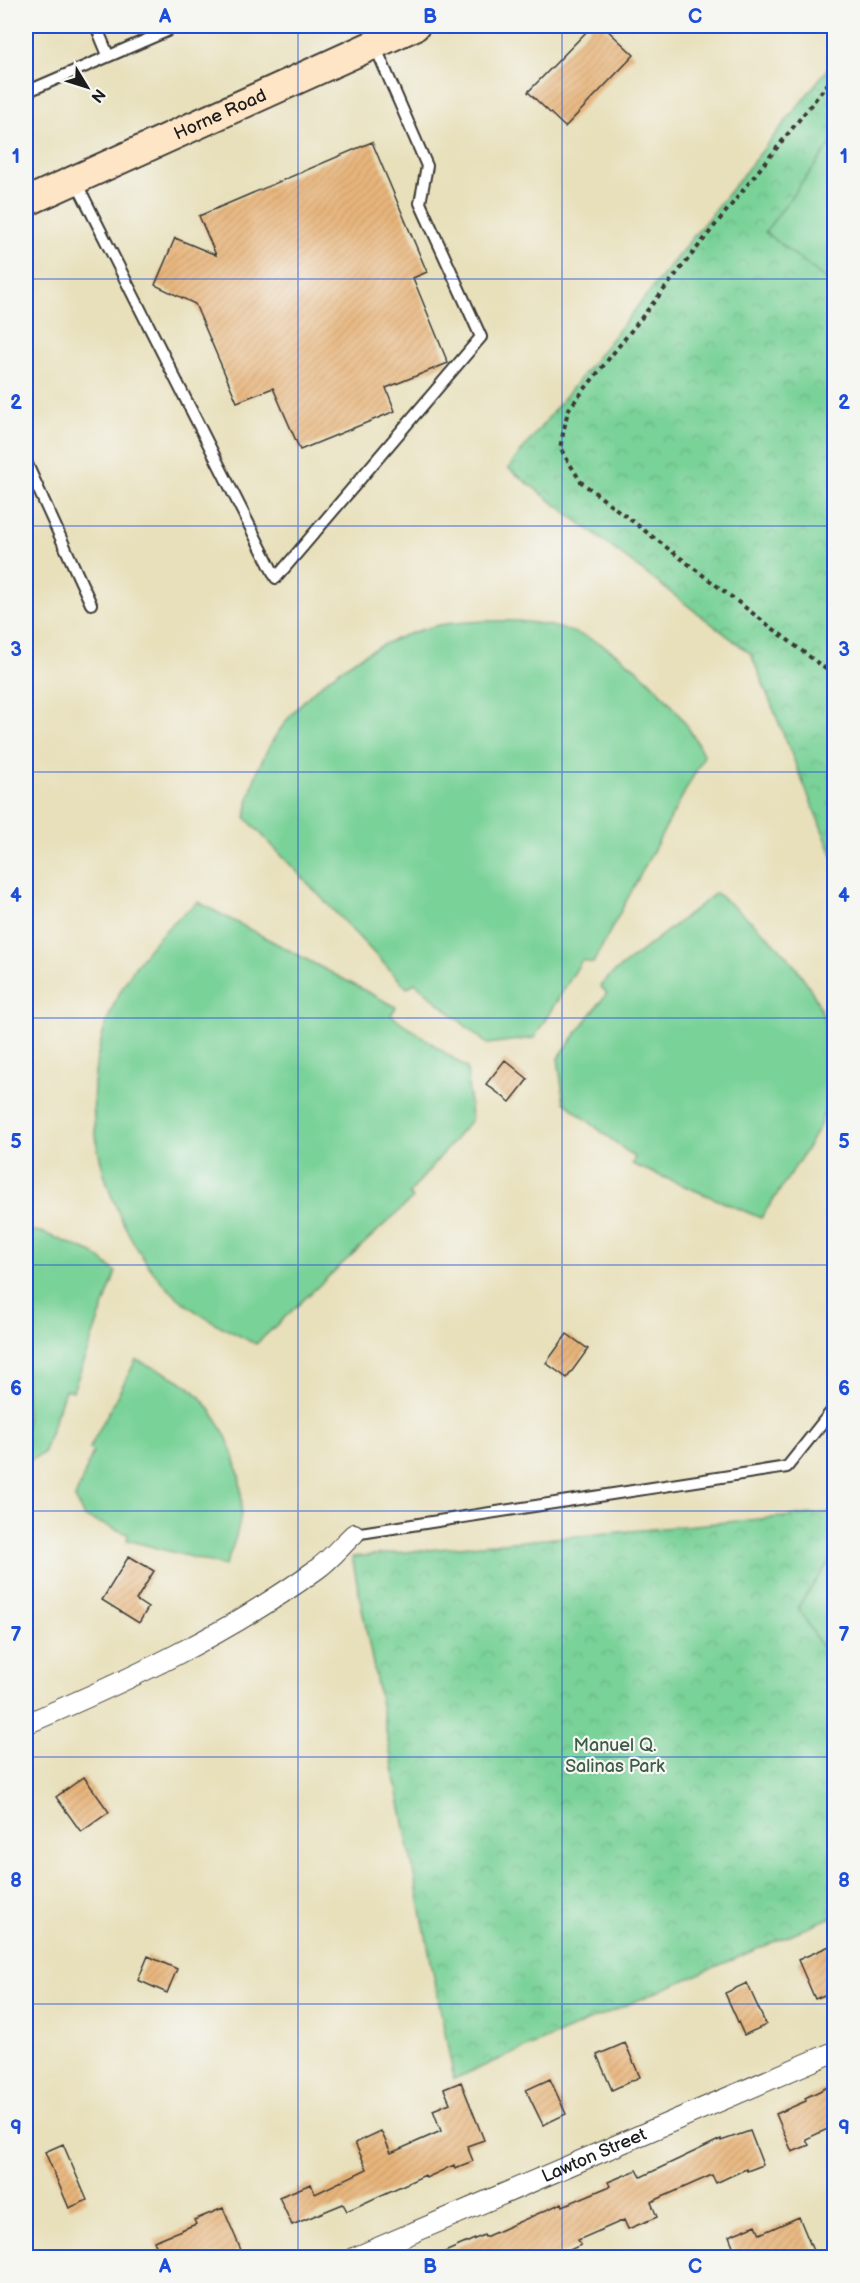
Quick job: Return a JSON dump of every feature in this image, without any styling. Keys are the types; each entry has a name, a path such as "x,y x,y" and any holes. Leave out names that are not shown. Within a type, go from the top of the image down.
{"main road":[{"name":"Horne Road","path":"26,202 374,42 415,26"}],"street":[{"path":"26,1724 177,1655 246,1616 319,1568 354,1534"},
{"name":"Lawton Street","path":"354,2258 834,2052"}],"lane":[{"path":"96,26 108,55"},
{"path":"26,92 167,31 165,26"},
{"path":"75,180 276,578 481,337 420,203 427,166 374,42"},
{"path":"26,462 91,604"},
{"path":"354,1534 787,1467 834,1408"}],"path":[{"path":"834,76 568,410 560,448 581,482 822,666 834,678"}],"green space":[{"path":"834,61 834,859 751,654 508,468"},
{"path":"834,140 834,285 765,232"},
{"path":"516,621 547,625 568,630 606,647 636,668 662,694 686,724 704,756 593,963 582,960 534,1038 487,1044 415,983 407,988 246,818 253,782 268,749 287,719 312,693 341,669 372,650 405,635 439,625"},
{"path":"716,893 744,915 793,964 812,991 825,1021 831,1053 830,1088 820,1125 761,1218 632,1164 635,1158 564,1102 558,1058 607,993 600,986 612,974"},
{"path":"198,902 396,1007 391,1015 467,1068 471,1120 409,1194 413,1198 256,1344 213,1322 183,1302 165,1286 150,1267 136,1247 120,1216 104,1172 95,1129 94,1086 100,1044 114,1005 135,967 163,933"},
{"path":"26,1230 41,1232 93,1253 116,1272 73,1391 65,1390 43,1454 26,1462"},
{"path":"136,1360 186,1385 210,1409 226,1436 240,1482 241,1513 233,1547 225,1566 127,1540 128,1534 84,1517 75,1498 93,1452 89,1449"},
{"name":"Manuel Q. Salinas Park","path":"834,1512 834,1916 454,2079 352,1557"},
{"path":"834,1555 834,1668 798,1607"}],"building":[{"path":"592,26 603,26 634,55 565,127 528,92"},
{"path":"372,142 427,272 413,278 448,363 386,388 395,411 300,450 273,388 237,402 195,304 155,285 175,238 216,255 199,216"},
{"path":"505,1060 528,1079 510,1102 486,1084"},
{"path":"567,1334 588,1349 567,1378 546,1363"},
{"path":"129,1556 154,1571 136,1600 148,1608 139,1623 102,1600"},
{"path":"84,1777 109,1812 81,1832 56,1797"},
{"path":"834,1944 834,1991 815,1999 798,1960"},
{"path":"148,1956 177,1969 167,1993 138,1980"},
{"path":"747,1983 766,2025 744,2035 725,1993"},
{"path":"625,2043 640,2077 612,2090 597,2055"},
{"path":"550,2079 566,2114 543,2125 526,2090"},
{"path":"461,2082 484,2140 467,2146 473,2161 455,2168 454,2165 426,2178 425,2175 347,2211 343,2204 292,2225 279,2197 311,2184 315,2194 367,2169 355,2143 381,2131 391,2153 441,2131 433,2110 450,2103 444,2089"},
{"path":"834,2084 834,2126 806,2139 809,2145 792,2152 776,2114 806,2101 805,2098"},
{"path":"750,2131 763,2165 747,2171 746,2169 716,2183 712,2175 651,2202 657,2217 628,2229 624,2220 578,2240 581,2245 552,2258 431,2258 562,2203 563,2206 610,2186 608,2182 637,2170 641,2177 721,2139 721,2141"},
{"path":"63,2144 87,2200 69,2208 45,2152"},
{"path":"223,2208 241,2250 223,2258 161,2258 154,2241 196,2224 194,2220"},
{"path":"799,2217 816,2258 738,2258 729,2236 756,2225 760,2234"}]}
